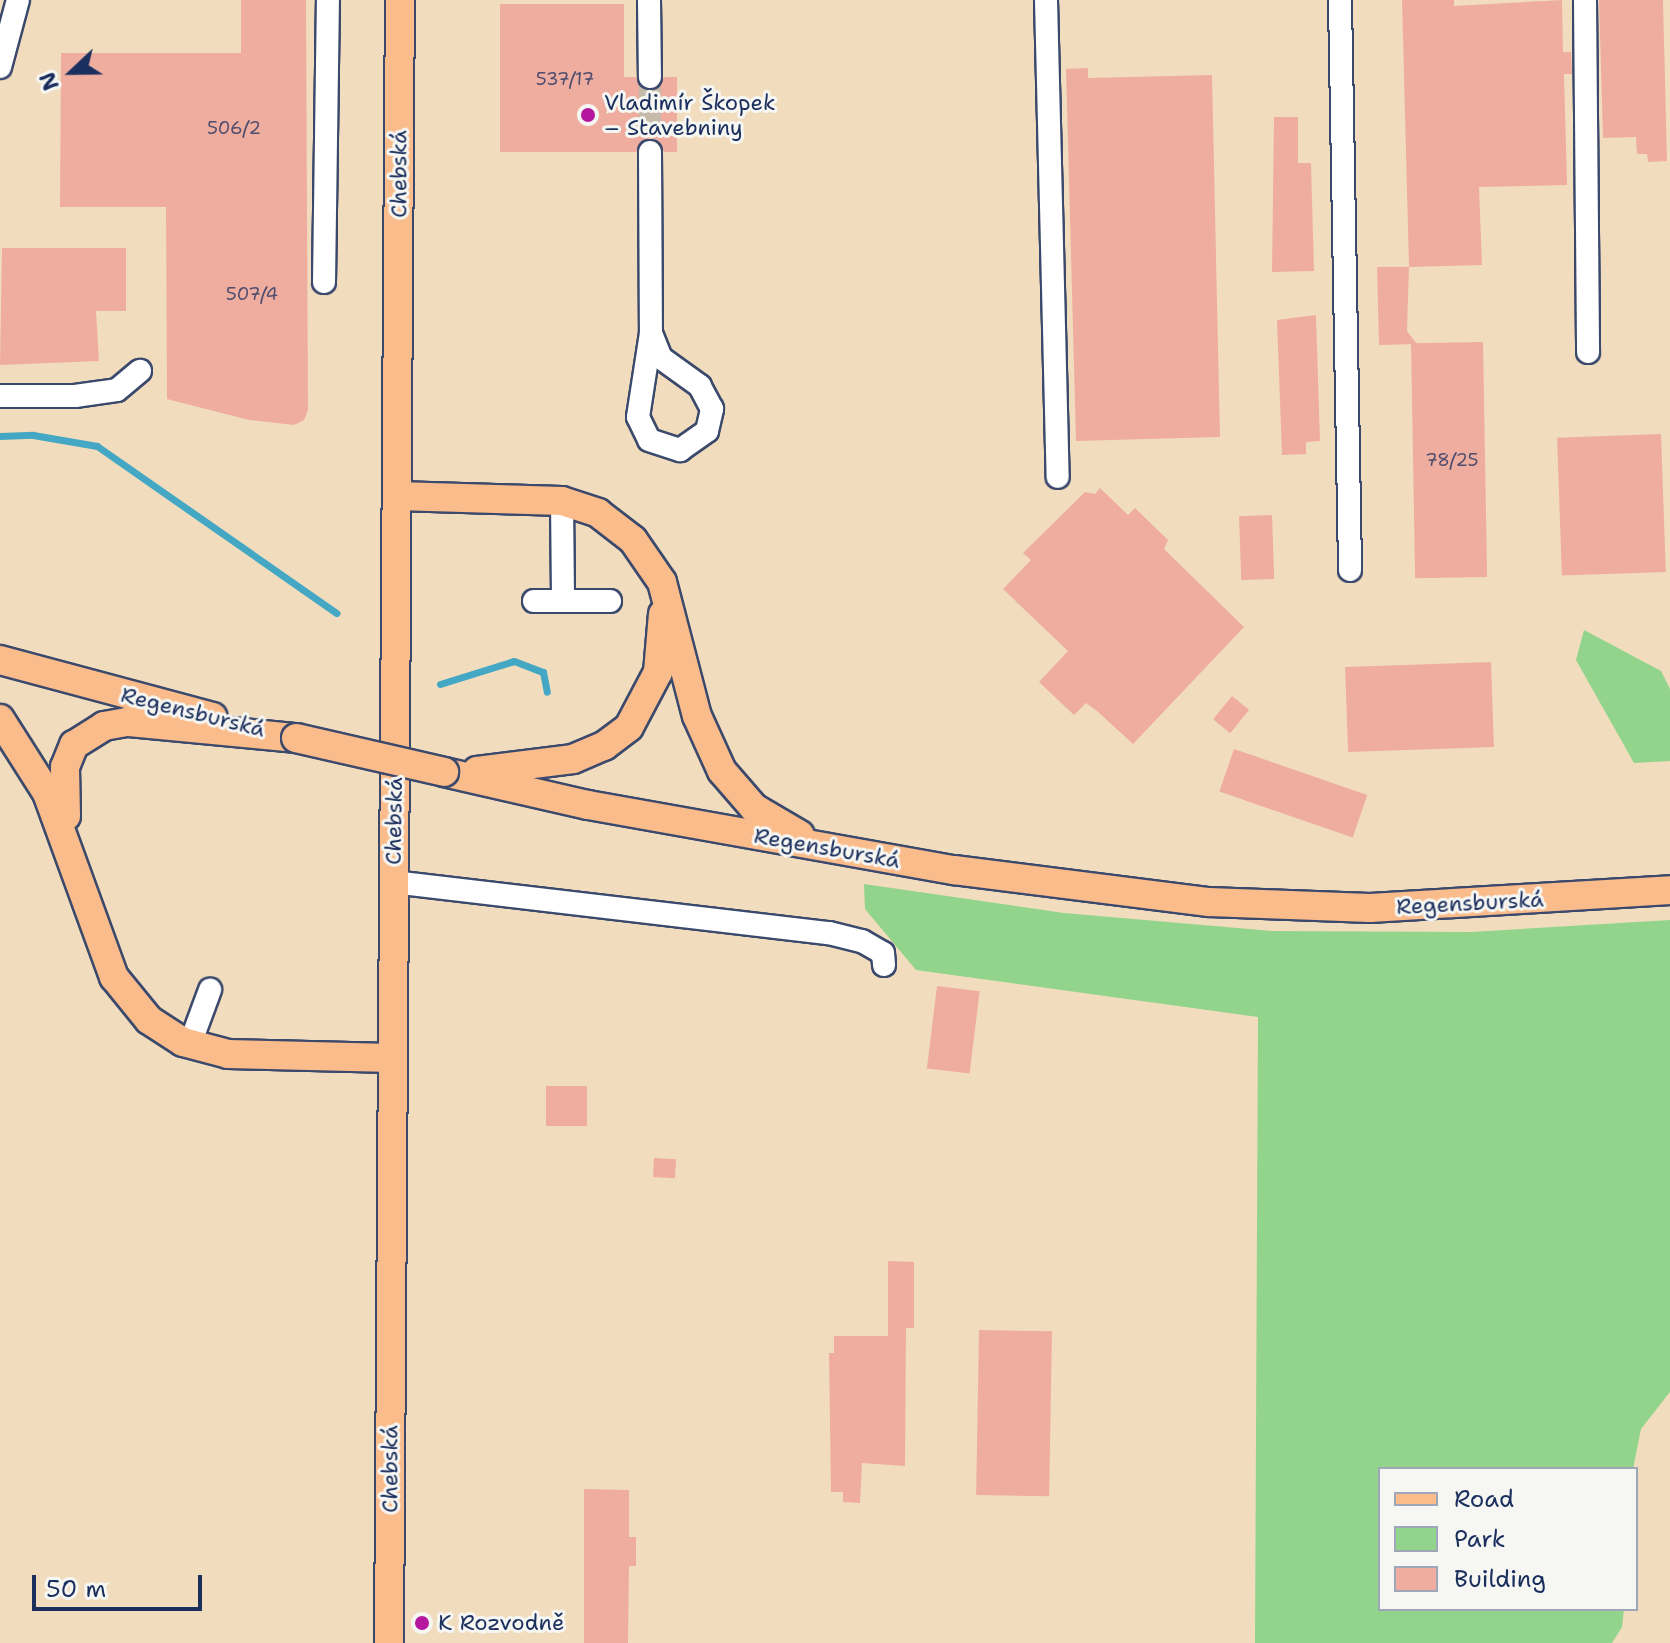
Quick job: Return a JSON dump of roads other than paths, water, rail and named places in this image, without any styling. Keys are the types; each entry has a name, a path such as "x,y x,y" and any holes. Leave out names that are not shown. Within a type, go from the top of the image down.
{"main road":[{"name":"Chebská","path":"389,1643 400,0"},
{"path":"397,496 562,501 598,513 649,559 672,609 701,730 722,771 754,808 786,830 870,856"},
{"path":"503,778 573,759 604,746 644,707 658,672 664,630 649,559"},
{"name":"Regensburská","path":"0,660 256,732 296,738 444,772 503,778 870,856 1209,902 1370,908 1670,890"},
{"path":"0,719 38,774 69,845 114,977 149,1020 190,1044 244,1055 392,1058"},
{"path":"69,845 65,767 74,745 87,733 127,722 256,732"}],"street":[{"path":"0,67 18,0"},
{"path":"324,282 328,0"},
{"path":"649,0 650,77"},
{"path":"1046,0 1058,477"},
{"path":"1340,0 1350,570"},
{"path":"1585,0 1588,352"},
{"path":"650,152 651,333 638,417 649,440 680,450 707,431 712,409 700,386 661,358 651,333"},
{"path":"0,396 75,396 117,390 140,371"},
{"path":"562,501 563,601"},
{"path":"534,601 610,601"},
{"path":"393,882 829,933 862,941 883,953 884,965"},
{"path":"190,1044 210,990"}],"waterway":[{"path":"0,436 33,435 97,446 336,613"},
{"path":"440,684 514,661 543,672 547,692"}],"tunnel":[{"path":"650,77 650,152"}],"place":[{"name":"Vladimír Škopek – Stavebniny","path":"588,115"},
{"name":"K Rozvodně","path":"422,1623"}]}
